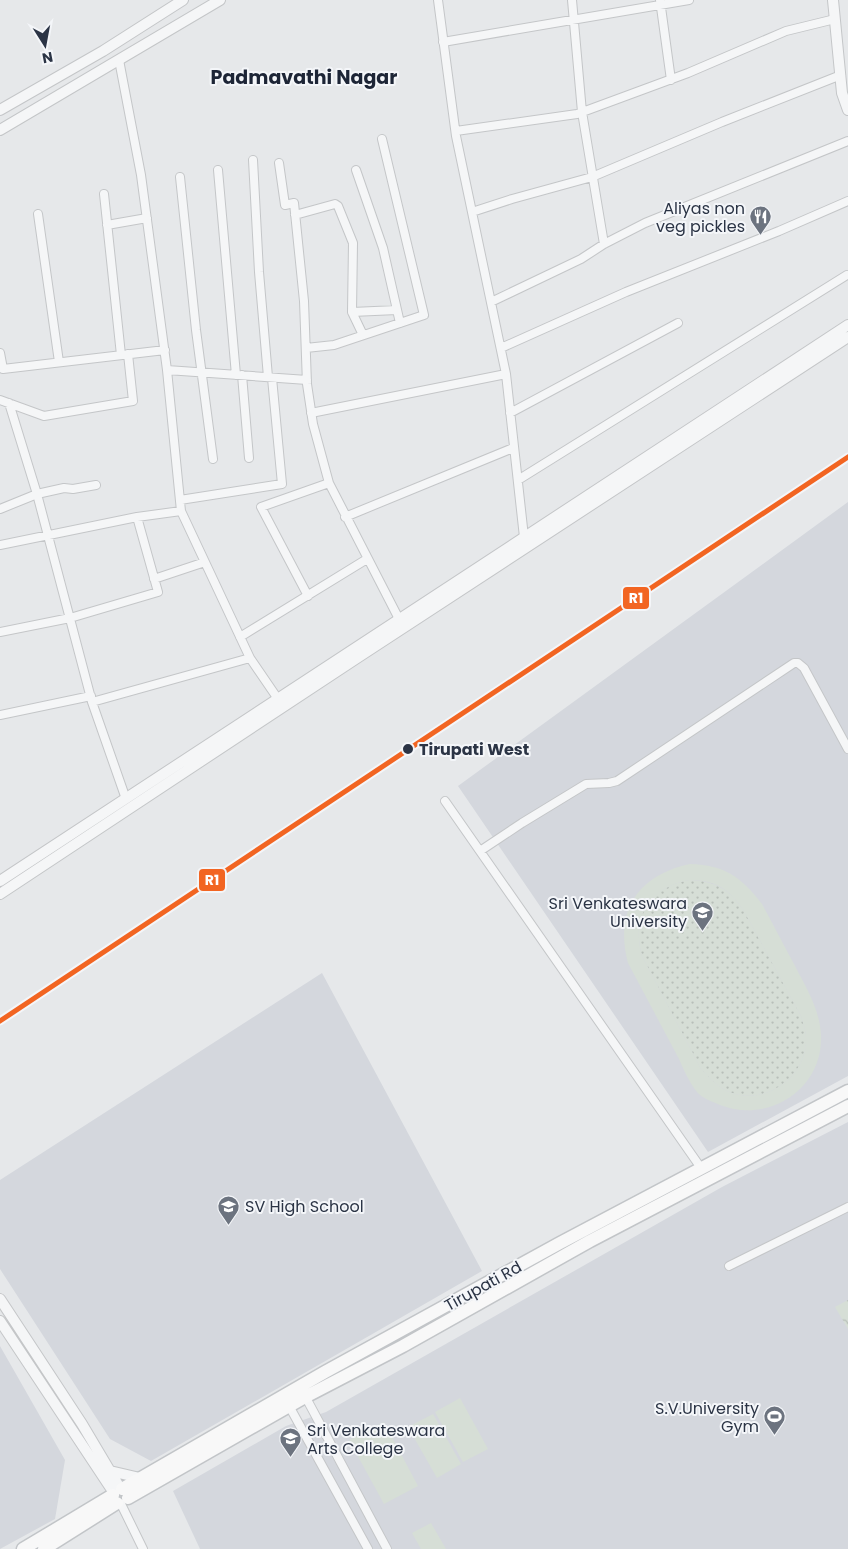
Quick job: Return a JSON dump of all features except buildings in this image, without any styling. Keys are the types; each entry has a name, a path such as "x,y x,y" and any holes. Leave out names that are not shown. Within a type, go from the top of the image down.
{"main road":[{"name":"Tirupati Rd","path":"119,1496 302,1392 588,1235 701,1168 848,1091"},
{"name":"Tirupati Rd","path":"588,1235 848,1106"},
{"name":"Tirupati Rd","path":"119,1496 140,1478 287,1401"},
{"path":"47,1548 119,1496"},
{"path":"23,1549 119,1496"}],"street":[{"path":"0,110 103,51 183,0"},
{"path":"0,130 220,0"},
{"path":"438,0 456,131 506,374 524,537"},
{"path":"572,0 582,112 604,244"},
{"path":"443,42 661,3 689,0"},
{"path":"833,0 842,93 848,110"},
{"path":"661,3 671,80"},
{"path":"456,131 577,114 671,80 786,30 835,20"},
{"path":"119,60 141,175 147,218 165,350 181,511 250,658 278,699"},
{"path":"472,212 592,177 840,75"},
{"path":"306,348 334,345 424,316 382,139"},
{"path":"491,302 581,259 604,244 645,223 848,141"},
{"path":"180,500 282,484 259,272 253,160"},
{"path":"279,163 284,205 294,203 304,301 307,380 313,424 329,483 399,619"},
{"path":"218,170 249,458"},
{"path":"356,170 382,248 400,323"},
{"path":"180,177 196,330 213,458"},
{"path":"0,400 44,416 133,401 125,355 104,194"},
{"path":"501,348 626,292 848,201"},
{"path":"295,214 335,204 338,206 353,247 352,312 363,335"},
{"path":"38,214 60,362"},
{"path":"107,226 147,218"},
{"path":"518,480 847,275"},
{"path":"352,312 397,310"},
{"path":"510,413 678,322"},
{"path":"0,881 848,325"},
{"path":"0,894 848,337"},
{"path":"0,353 3,369 165,350"},
{"path":"167,370 307,380"},
{"path":"311,413 506,374"},
{"path":"9,403 37,494 92,699 126,799"},
{"path":"345,517 514,448"},
{"path":"308,596 262,507 329,483"},
{"path":"0,509 37,494 64,488 73,489 96,485"},
{"path":"0,546 137,517 181,511"},
{"path":"0,632 70,618 158,592 137,517"},
{"path":"240,637 367,559"},
{"path":"154,580 205,562"},
{"path":"0,715 92,699 250,658"},
{"path":"480,851 586,784 617,781 794,663 798,663 804,668 848,749"},
{"path":"445,801 701,1168"},
{"path":"729,1266 848,1207"},
{"path":"0,1299 82,1424 110,1471 143,1549"},
{"path":"0,1321 119,1496"},
{"path":"302,1392 387,1549"},
{"path":"287,1401 368,1549"},
{"path":"110,1471 140,1478"}],"shaded area":[{"name":"Sri Venkateswara University","path":"848,502 848,1076 708,1152 458,786"},
{"name":"SV High School","path":"322,973 482,1271 151,1461 110,1439 0,1269 0,1180"},
{"path":"848,1122 848,1549 200,1549 173,1491 286,1426 326,1412 722,1187"},
{"path":"0,1346 65,1460 55,1519 0,1549"}],"green space":[{"path":"690,864 713,867 731,874 747,886 762,904 811,998 820,1024 820,1054 813,1071 803,1086 790,1097 774,1105 757,1110 739,1110 720,1105 699,1094 689,1080 628,963 624,927 634,898 644,886 672,869","holes":["689,880 699,880 721,887 733,897 744,911 801,1016 806,1033 805,1051 800,1064 793,1074 773,1090 761,1094 748,1096 725,1090 701,1069 642,956 639,929 641,917 646,906 663,890 675,884"]},
{"path":"689,880 714,884 727,892 738,903 801,1016 806,1038 805,1051 800,1064 793,1074 773,1090 748,1096 735,1094 721,1087 701,1069 642,956 639,928 641,916 646,906 663,890"},
{"path":"848,1300 848,1329 835,1307"},
{"path":"460,1398 488,1449 463,1462 435,1412"},
{"path":"433,1414 461,1464 437,1478 408,1427"},
{"path":"384,1422 418,1486 384,1504 349,1440"},
{"path":"431,1523 446,1549 421,1549 412,1533"}],"transit line":[{"name":"R1","path":"0,1021 848,457"}],"place":[{"name":"Aliyas non veg pickles","path":"761,236"},
{"name":"Tirupati West","path":"408,749"},
{"name":"Sri Venkateswara University","path":"703,931"},
{"name":"SV High School","path":"229,1225"},
{"name":"S.V.University Gym","path":"775,1436"},
{"name":"Sri Venkateswara Arts College","path":"291,1458"}],"district":[{"name":"Padmavathi Nagar","path":"304,77"}]}
